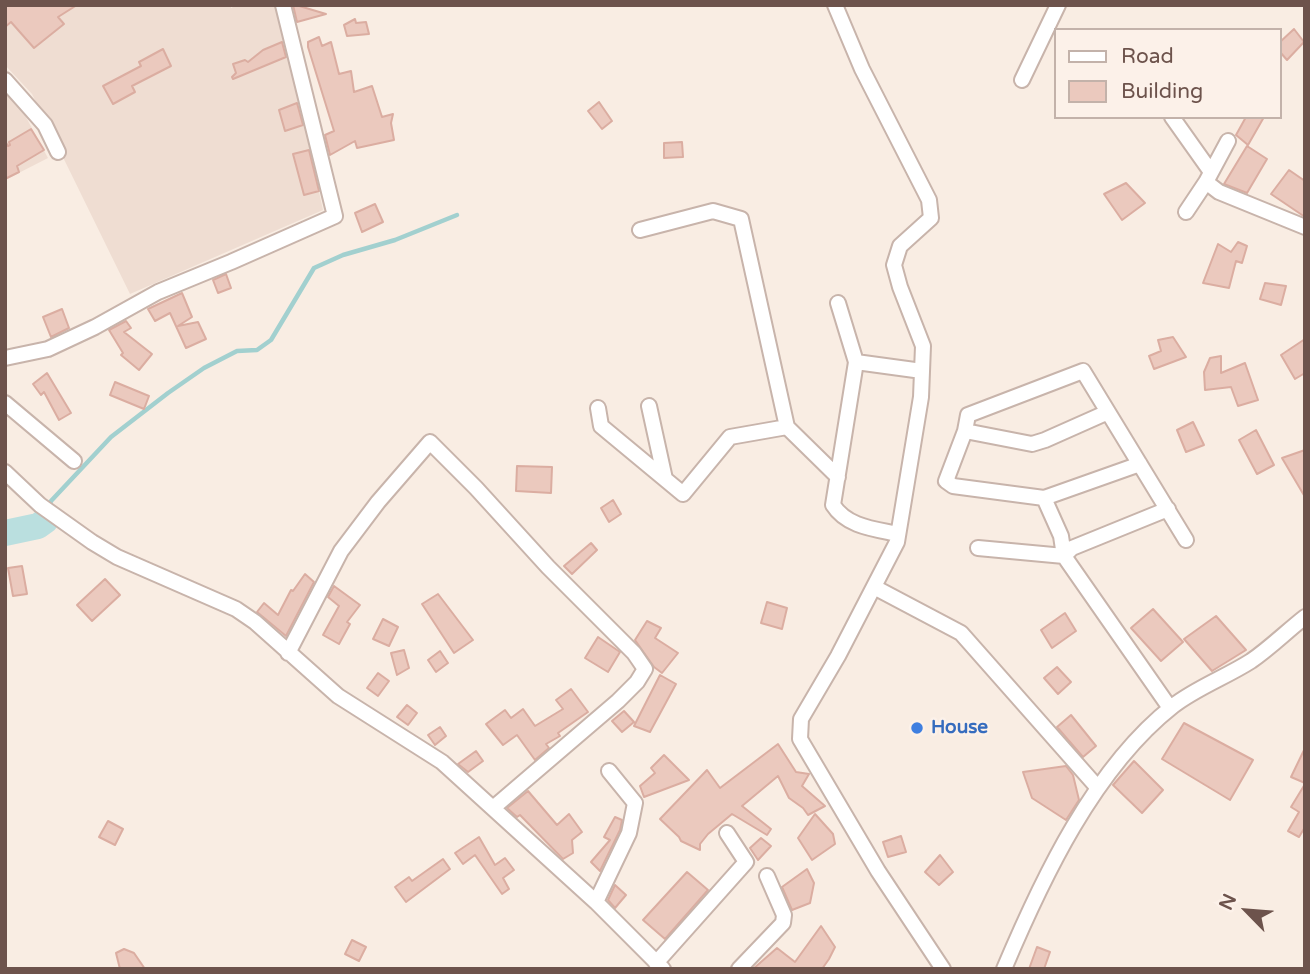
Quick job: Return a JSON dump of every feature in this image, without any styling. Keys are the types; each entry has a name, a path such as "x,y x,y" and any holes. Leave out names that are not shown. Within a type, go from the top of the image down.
{"street":[{"path":"5,358 48,349 158,292 335,216 283,5"},
{"path":"835,5 862,69 929,200 931,218 900,246 894,265 923,346 921,397 897,542 801,719 800,739 878,871 943,969"},
{"path":"1023,80 1058,5"},
{"path":"5,80 45,125 58,152"},
{"path":"1173,119 1219,192 1305,227"},
{"path":"1186,212 1228,141"},
{"path":"640,230 713,211 741,219 787,427 838,477"},
{"path":"838,303 856,362 834,505 837,511 855,524 898,534"},
{"path":"856,362 922,371"},
{"path":"1140,464 1044,498 953,486 946,481 965,431 968,415 1083,371 1168,509 1186,540"},
{"path":"5,403 74,461"},
{"path":"649,406 665,479"},
{"path":"598,408 601,426 683,494 730,437 787,427"},
{"path":"965,431 1032,444 1108,412"},
{"path":"288,653 341,551 378,502 430,442 634,653 645,669 637,682 618,701 493,808"},
{"path":"5,472 40,505 117,557 236,609 255,622 338,696 442,762 596,902 660,966 746,862 727,832"},
{"path":"1044,498 1060,536 1064,556 1170,708"},
{"path":"1064,556 1072,548 1168,509"},
{"path":"978,548 1064,556"},
{"path":"874,587 961,633 1098,788"},
{"path":"1004,969 1048,873 1098,788 1128,748 1170,708 1251,660 1305,617"},
{"path":"596,902 629,833 635,803 609,771"},
{"path":"739,969 783,923 784,915 768,876"}],"shaded area":[{"path":"5,5 231,5 231,8 237,5 278,5 323,210 130,294 32,94 5,65"},
{"path":"5,90 20,106 48,158 5,180"}],"building":[{"path":"5,5 77,5 58,17 64,24 34,48 11,22 5,27"},
{"path":"293,5 296,5 326,14 297,22"},
{"path":"355,19 356,23 366,22 369,34 347,36 344,25"},
{"path":"1294,29 1304,42 1287,60 1282,54 1282,40"},
{"path":"319,37 322,46 331,42 339,74 351,71 354,92 372,86 382,117 393,114 391,123 394,140 357,148 355,141 330,155 325,135 334,131 308,47 308,42"},
{"path":"282,42 286,57 233,79 236,73 233,64 245,60 248,62 263,50"},
{"path":"163,49 171,66 132,86 135,92 113,104 103,86 141,66 139,62"},
{"path":"599,102 612,121 602,129 588,111"},
{"path":"297,103 303,125 285,131 279,110"},
{"path":"1245,119 1263,119 1248,145 1236,135"},
{"path":"31,129 44,150 17,166 19,172 5,179 5,141 8,146 9,142"},
{"path":"682,142 683,157 664,158 664,143"},
{"path":"1247,146 1267,159 1247,193 1224,184"},
{"path":"309,150 319,191 304,195 293,154"},
{"path":"1289,170 1305,181 1305,217 1271,194"},
{"path":"1126,183 1145,203 1122,220 1104,194"},
{"path":"375,204 383,222 362,232 355,213"},
{"path":"1238,242 1247,246 1242,263 1236,261 1229,288 1203,283 1218,244 1231,252"},
{"path":"226,274 231,288 218,293 213,280"},
{"path":"1265,283 1286,286 1281,305 1260,299"},
{"path":"182,293 192,317 178,326 198,322 206,339 186,348 170,313 155,321 148,309"},
{"path":"62,309 69,328 51,337 43,317"},
{"path":"126,321 131,328 124,332 152,354 139,370 121,355 123,353 109,330"},
{"path":"1173,337 1186,357 1154,369 1149,356 1161,351 1158,340"},
{"path":"1305,339 1305,373 1295,379 1281,355"},
{"path":"1221,356 1221,373 1245,363 1258,400 1238,406 1231,387 1205,390 1204,372 1210,358"},
{"path":"47,373 71,413 59,420 44,392 41,395 33,384"},
{"path":"115,382 149,396 144,409 110,395"},
{"path":"1193,422 1204,445 1186,452 1177,430"},
{"path":"1256,430 1274,465 1257,474 1239,440"},
{"path":"1305,450 1305,497 1282,458"},
{"path":"517,466 552,467 551,493 516,491"},
{"path":"613,500 621,514 609,522 601,508"},
{"path":"591,543 597,550 572,574 564,566"},
{"path":"22,566 27,594 13,596 8,568"},
{"path":"305,574 314,582 286,636 257,612 264,603 278,615 291,590 293,591"},
{"path":"105,579 120,595 92,621 77,605"},
{"path":"334,586 360,605 347,622 350,624 339,644 323,635 339,606 328,597"},
{"path":"438,594 473,640 454,653 422,604"},
{"path":"767,602 787,608 782,629 761,623"},
{"path":"1153,609 1183,642 1161,661 1131,628"},
{"path":"1065,613 1076,631 1052,648 1041,630"},
{"path":"1216,616 1246,650 1212,671 1184,639"},
{"path":"383,619 398,627 389,646 373,639"},
{"path":"647,621 661,628 655,638 678,653 662,673 654,667 635,640"},
{"path":"598,637 620,652 608,672 585,658"},
{"path":"404,650 409,668 397,675 391,653"},
{"path":"440,651 448,663 436,672 428,660"},
{"path":"1057,667 1071,682 1058,694 1044,678"},
{"path":"378,673 389,681 378,696 367,688"},
{"path":"660,675 676,684 650,732 634,726"},
{"path":"571,689 588,712 558,733 560,736 546,744 549,748 535,760 517,735 503,745 486,724 505,710 511,718 523,709 535,726 563,709 556,700"},
{"path":"407,705 417,713 408,725 397,717"},
{"path":"624,711 634,722 622,732 612,721"},
{"path":"1071,715 1096,746 1083,757 1057,727"},
{"path":"1184,723 1253,760 1230,800 1162,759"},
{"path":"440,727 446,736 435,745 428,735"},
{"path":"778,744 796,772 809,774 802,786 825,806 808,815 789,798 778,776 742,806 771,829 767,835 732,814 708,834 700,844 700,850 681,841 660,819 707,770 720,788"},
{"path":"1305,748 1305,783 1291,777"},
{"path":"476,751 483,761 468,772 458,764"},
{"path":"664,755 689,780 644,797 640,786 655,773 651,768"},
{"path":"1134,761 1163,790 1142,813 1113,785"},
{"path":"1066,766 1073,775 1079,800 1066,820 1032,798 1023,772"},
{"path":"1305,784 1305,827 1299,837 1288,831 1299,812 1291,807"},
{"path":"528,791 557,825 569,814 582,832 572,840 573,853 563,859 520,815 517,817 507,808"},
{"path":"815,814 833,834 835,844 812,860 798,838"},
{"path":"615,817 622,820 620,830 600,871 591,862 610,840 604,837"},
{"path":"108,821 123,829 115,845 99,837"},
{"path":"901,836 906,852 888,857 883,842"},
{"path":"479,837 495,865 505,858 514,870 503,878 509,889 502,894 475,855 463,864 455,853"},
{"path":"761,838 771,846 758,860 750,848"},
{"path":"940,855 953,872 939,885 925,872"},
{"path":"443,859 450,869 406,902 395,887 409,877 412,881"},
{"path":"807,869 814,883 810,903 792,910 782,887"},
{"path":"687,872 708,890 665,939 643,920"},
{"path":"615,885 626,895 615,908 608,900"},
{"path":"821,926 835,947 822,969 753,969 777,948 795,962"},
{"path":"352,940 366,947 359,961 345,954"},
{"path":"1037,947 1050,952 1044,969 1029,969"},
{"path":"124,949 134,953 145,969 120,969 116,953"}],"waterway":[{"path":"49,507 51,501 111,437 168,393 204,368 237,351 257,350 271,340 314,268 343,255 395,240 457,215"},
{"path":"5,533 38,526 45,521"}],"place":[{"name":"House","path":"917,728"}]}
